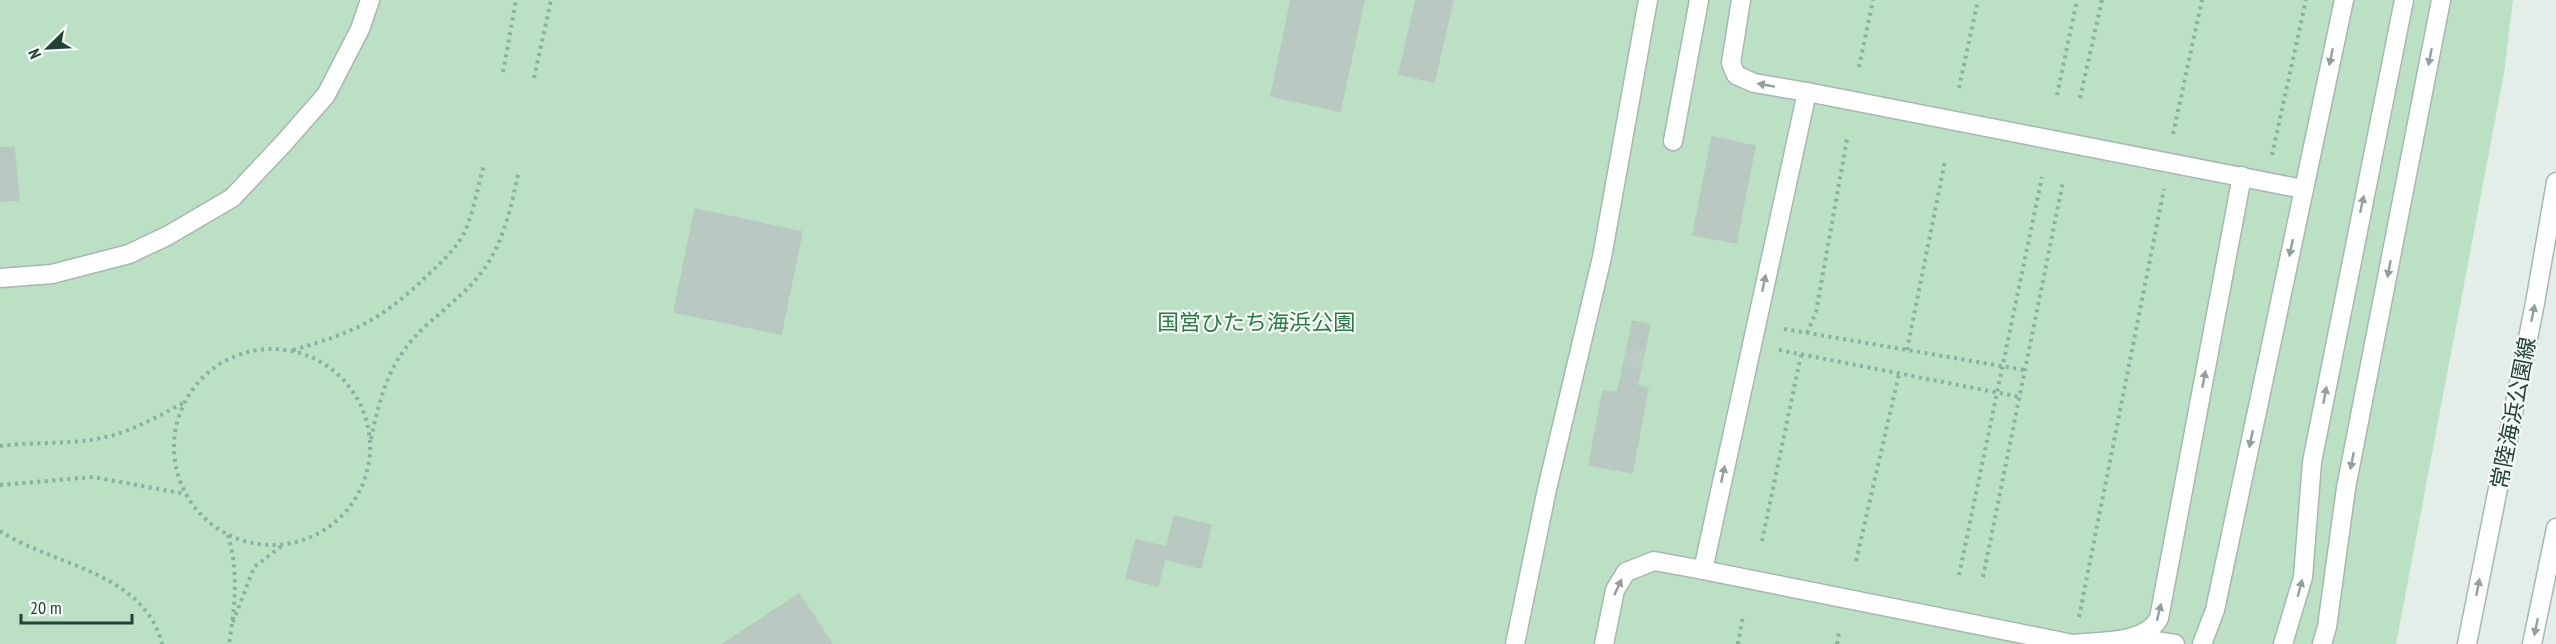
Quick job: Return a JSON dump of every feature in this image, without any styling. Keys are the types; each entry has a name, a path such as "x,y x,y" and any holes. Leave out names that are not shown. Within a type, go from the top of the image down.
{"street":[{"path":"0,278 52,274 129,254 167,236 232,198 326,95 360,29 370,0"},
{"path":"1515,644 1547,489 1602,257 1648,0"},
{"path":"1673,141 1699,0"},
{"path":"1741,0 1731,63 1736,75 1754,83 2303,189"},
{"path":"2202,644 2215,610 2343,0"},
{"path":"2283,644 2303,577 2312,462 2404,0"},
{"path":"2322,644 2327,627 2346,488 2441,0"},
{"path":"1703,570 1807,92"},
{"path":"2135,638 2154,628 2159,618 2242,176"},
{"name":"常陸海浜公園線","path":"2467,644 2533,315 2556,182"},
{"path":"2532,644 2556,528"},
{"path":"1605,644 1615,590 1626,572 1654,561 2073,644 2135,638 2175,644"}],"path":[{"path":"503,72 516,0"},
{"path":"534,78 551,0"},
{"path":"1858,67 1873,0"},
{"path":"1959,88 1978,0"},
{"path":"2057,95 2077,0"},
{"path":"2080,98 2102,0"},
{"path":"2073,644 2202,0"},
{"path":"1808,333 1816,312 1847,139"},
{"path":"1907,350 1945,162"},
{"path":"484,165 464,233 453,250 389,310 347,334 292,350 260,349 230,358 203,376 185,402 175,433 176,465 187,494 204,517 228,534 265,545 284,544 312,537 337,521 356,498 368,471 370,441 381,395 396,361 427,324 463,293 484,269 499,243 518,175"},
{"path":"1959,575 2042,177"},
{"path":"1983,578 2063,182"},
{"path":"1772,327 2025,370"},
{"path":"1768,347 2020,397"},
{"path":"292,350 322,362 346,383 363,410 370,441"},
{"path":"1762,541 1801,355"},
{"path":"1856,561 1899,374"},
{"path":"0,446 81,441 116,434 155,418 185,402"},
{"path":"0,485 93,477 187,494"},
{"path":"0,531 40,553 67,561 109,581 142,604 159,629 162,644"},
{"path":"228,534 235,561 228,644"},
{"path":"231,627 254,567 284,544"},
{"path":"1737,644 1743,616"},
{"path":"1837,644 1839,633"}],"green space":[{"name":"国営ひたち海浜公園","path":"0,0 2513,0 2504,73 2396,644 0,644"}],"building":[{"path":"1291,0 1364,0 1340,111 1271,96"},
{"path":"1416,0 1453,0 1434,82 1399,74"},
{"path":"1712,137 1755,146 1736,243 1693,235"},
{"path":"14,147 19,200 0,201 0,148"},
{"path":"695,209 802,232 781,334 674,312"},
{"path":"1633,321 1650,325 1637,386 1620,382"},
{"path":"1620,382 1648,388 1632,473 1589,465 1603,391 1617,393"},
{"path":"1174,516 1211,525 1201,568 1165,559 1158,586 1126,578 1136,540 1167,547"},
{"path":"799,594 832,644 723,644"}],"tunnel":[{"path":"1625,358 1643,360"}]}
